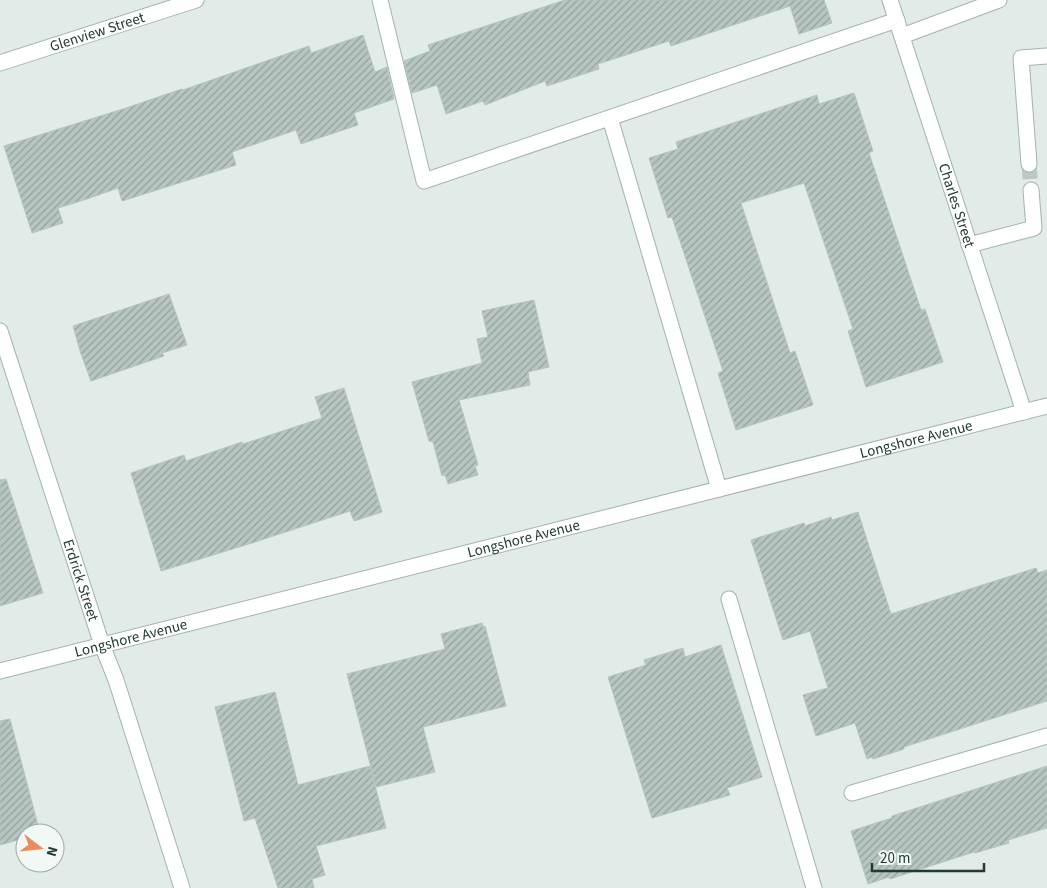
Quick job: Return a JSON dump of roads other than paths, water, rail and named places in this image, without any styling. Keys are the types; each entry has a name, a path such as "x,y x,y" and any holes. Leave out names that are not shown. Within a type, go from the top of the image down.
{"street":[{"name":"Glenview Street","path":"0,64 196,0"},
{"path":"380,0 424,181 896,20"},
{"name":"Charles Street","path":"890,0 1024,412"},
{"path":"902,36 999,0"},
{"path":"1029,164 1021,58 1047,56"},
{"path":"610,118 719,489"},
{"path":"969,245 1040,230 1031,190"},
{"name":"Erdrick Street","path":"0,331 102,645 116,680 182,888"},
{"name":"Longshore Avenue","path":"0,671 1047,406"},
{"path":"729,599 814,888"},
{"path":"852,793 1047,736"}],"tunnel":[{"path":"1029,164 1031,190"}]}
